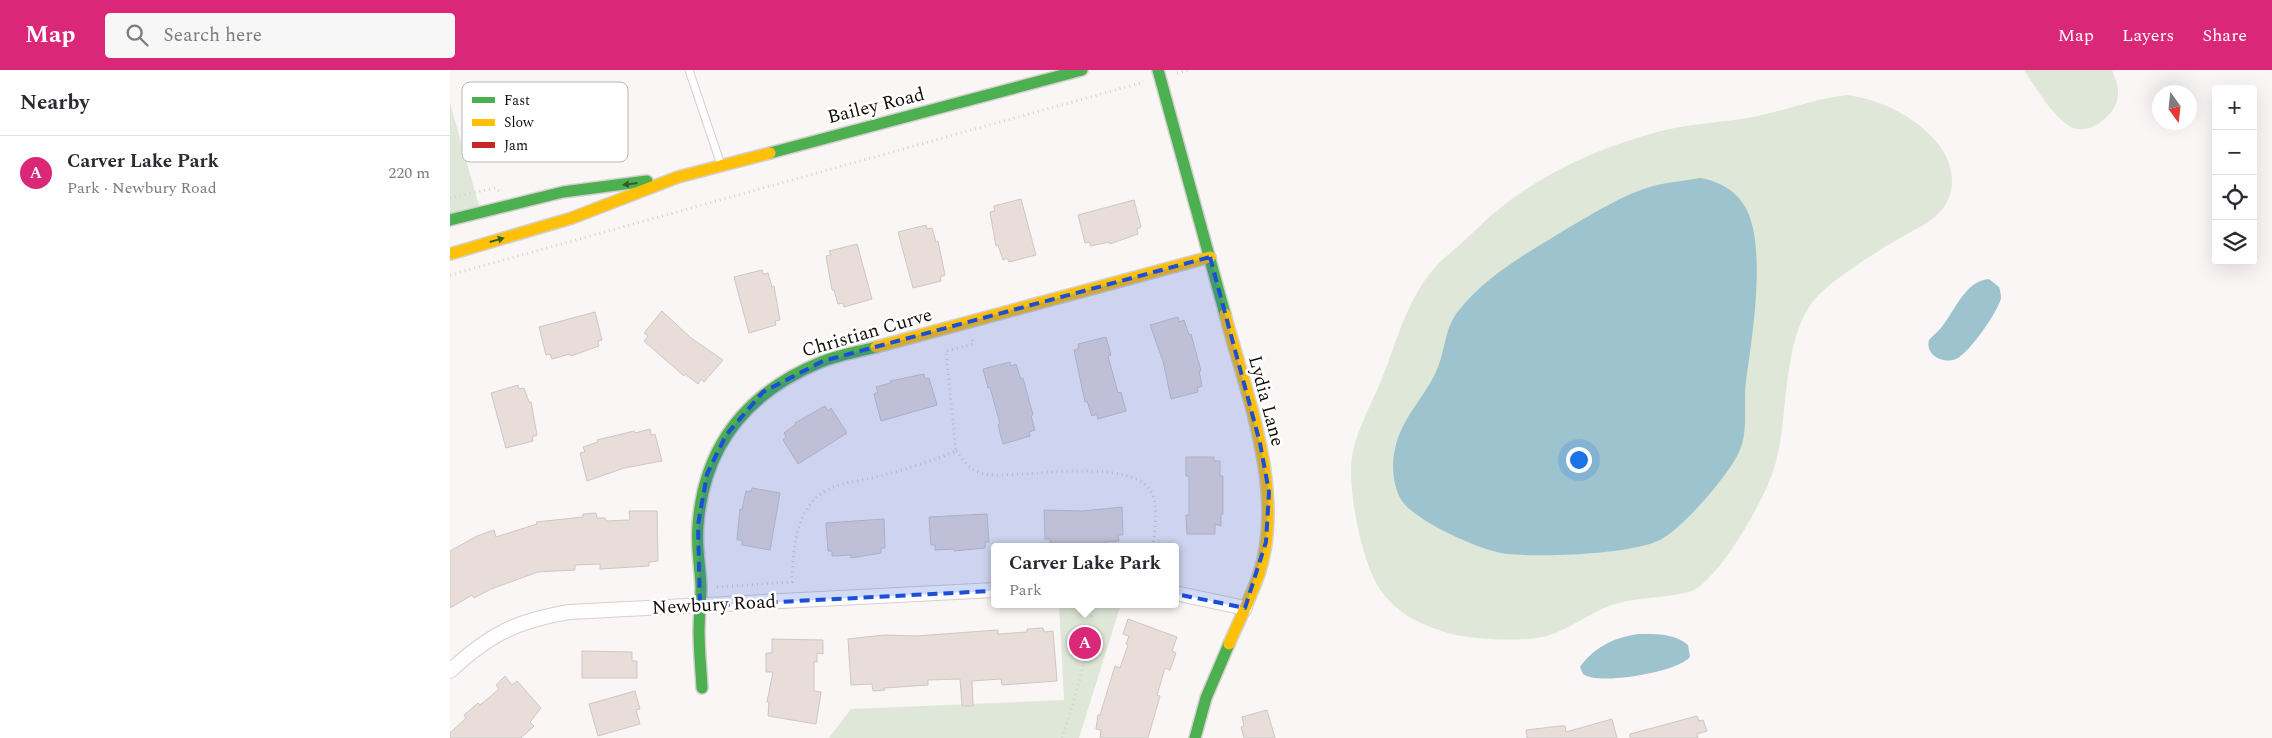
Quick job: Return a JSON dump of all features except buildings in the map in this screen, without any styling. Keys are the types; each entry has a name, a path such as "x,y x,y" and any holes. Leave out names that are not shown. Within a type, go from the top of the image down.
{"street":[{"name":"Bailey Road","path":"450,254 572,218 678,177 1082,70"},
{"name":"Lydia Lane","path":"1159,74 1260,443 1269,492 1266,542 1259,573 1246,608 1208,692 1195,738"},
{"name":"Bailey Road","path":"450,220 563,192 678,177"},
{"name":"Christian Curve","path":"702,688 698,525 700,504 707,474 726,435 763,392 799,370 822,361 1210,257"},
{"name":"Newbury Road","path":"450,671 473,650 496,634 520,622 569,612 991,590"},
{"path":"1179,594 1227,606 1246,608"}],"lane":[{"path":"689,70 721,166"}],"path":[{"path":"450,275 1159,74 1188,70"},
{"path":"967,322 973,344 946,351 957,439 956,451 971,468 992,475 1115,473 1140,482 1149,489 1156,512 1152,543"},
{"path":"701,588 792,582 794,545 805,513 816,498 837,486 911,467 956,451"},
{"path":"1062,738 1078,688 1089,639 1092,608"}],"highlighted area":[{"path":"1210,257 1260,443 1269,492 1266,542 1245,608 1127,584 700,606 698,525 707,474 726,435 763,392 823,361"}],"green space":[{"path":"2024,70 2112,70 2118,89 2116,103 2108,116 2095,126 2080,129 2073,128 2052,111"},
{"path":"1847,95 1883,104 1925,130 1941,147 1950,165 1952,185 1950,194 1940,212 1932,219 1852,268 1826,288 1809,307 1802,320 1793,350 1776,463 1764,494 1747,525 1725,559 1713,573 1702,585 1692,591 1622,602 1595,612 1555,633 1525,639 1470,637 1448,633 1411,618 1388,600 1374,579 1367,563 1357,523 1351,482 1353,451 1366,413 1383,376 1405,316 1420,288 1439,263 1490,216 1517,195 1576,161 1597,152 1639,137 1671,129 1754,117"},
{"path":"450,103 462,146 462,162 467,162 481,213 450,220"},
{"path":"1059,608 1120,608 1079,738 829,738 851,709 1064,700"}],"water":[{"path":"1700,178 1713,181 1730,190 1744,205 1751,221 1757,266 1752,341 1745,390 1744,436 1734,462 1704,500 1680,525 1660,540 1628,549 1563,555 1522,555 1496,552 1450,534 1421,518 1410,509 1399,496 1395,483 1393,469 1395,449 1402,429 1438,368 1450,325 1470,297 1510,264 1609,204 1653,186"},
{"path":"1989,279 1999,287 2001,298 1989,321 1976,340 1958,358 1946,360 1936,357 1930,350 1929,340 1939,330 1966,291 1980,281"},
{"path":"1638,634 1664,635 1677,638 1688,645 1690,657 1683,663 1670,668 1638,676 1604,679 1583,674 1580,667 1600,647 1622,637"}],"traffic: fast":[{"path":"770,153 1082,70"},
{"path":"1158,70 1225,314"},
{"path":"450,220 563,192 647,181"},
{"path":"702,688 699,638 701,586 698,525 702,496 709,470 720,446 734,425 752,406 772,389 795,374 841,355 876,347"},
{"path":"1195,738 1206,698 1229,644"}],"traffic: slow":[{"path":"450,254 572,218 678,177 770,153"},
{"path":"876,347 1210,257"},
{"path":"1225,314 1260,443 1266,477 1268,510 1266,543 1259,574 1229,644"}],"place":[{"name":"Carver Lake Park","path":"1085,643"}]}
